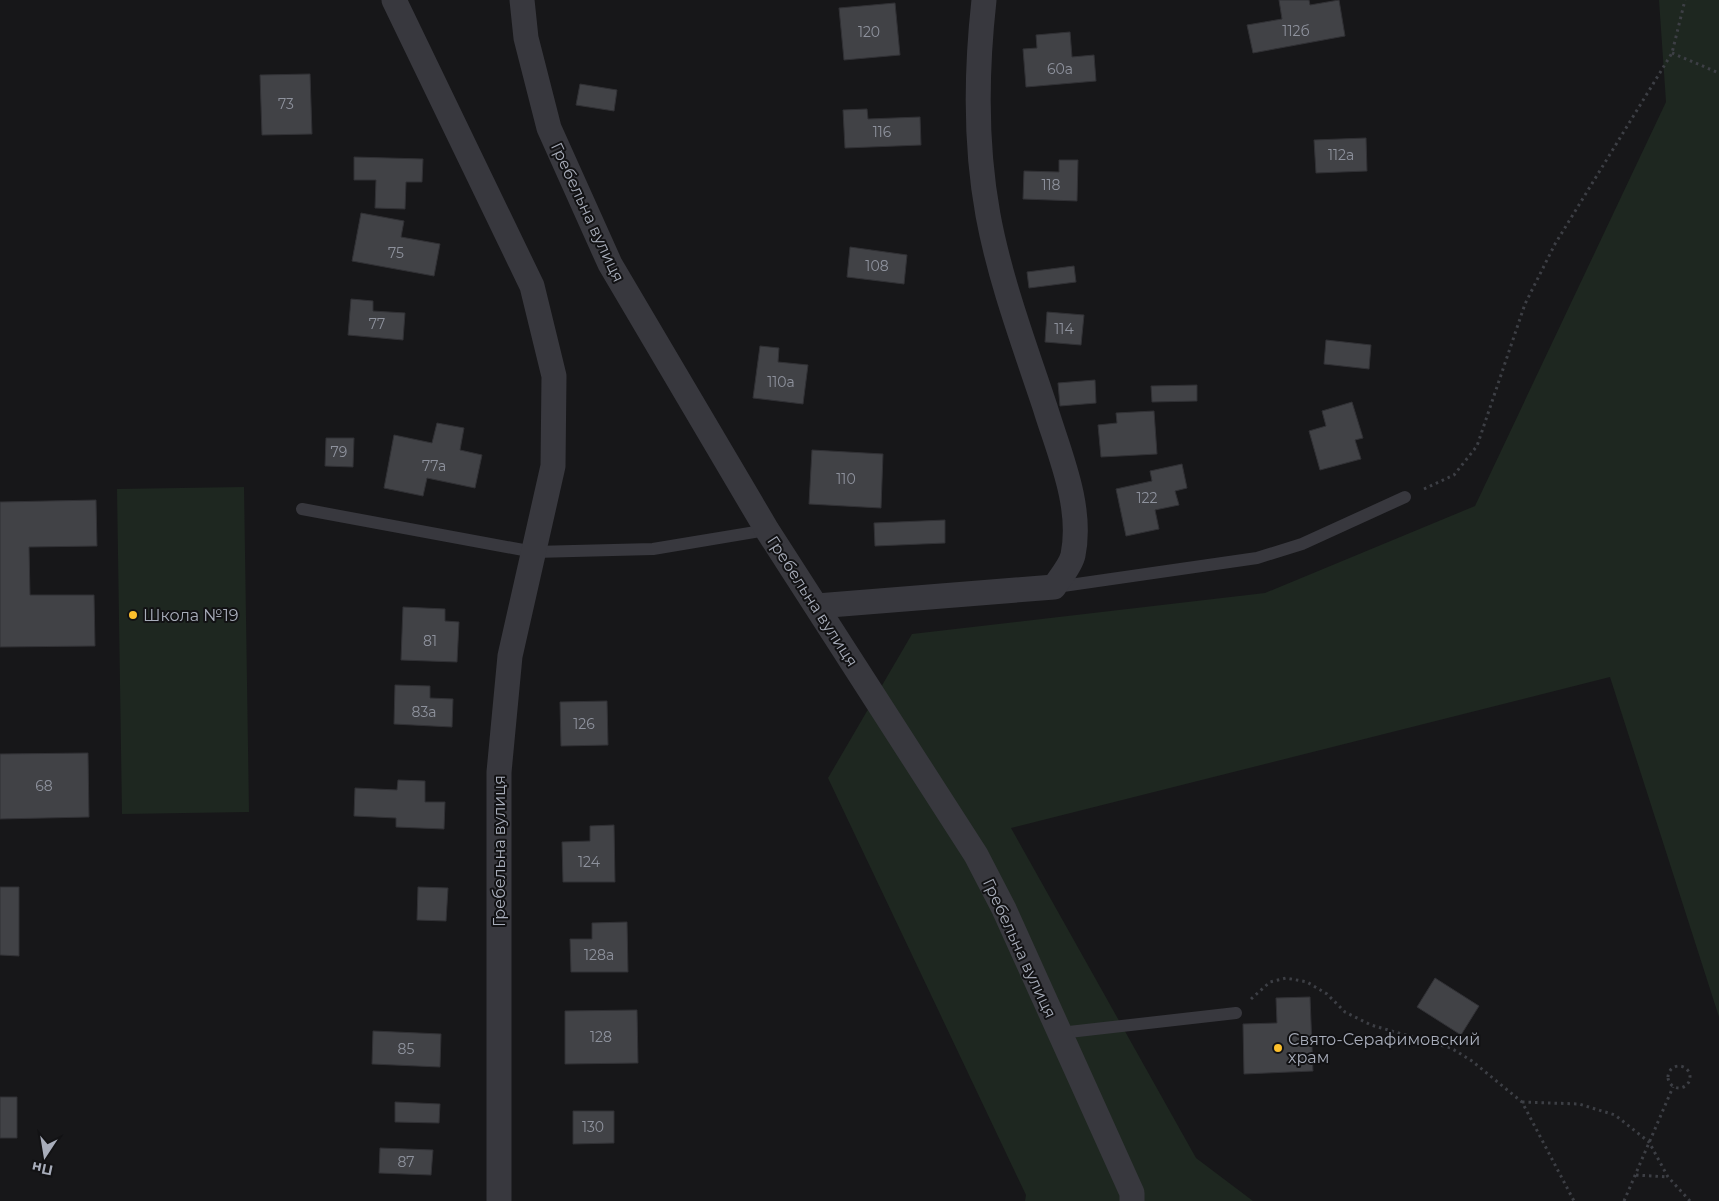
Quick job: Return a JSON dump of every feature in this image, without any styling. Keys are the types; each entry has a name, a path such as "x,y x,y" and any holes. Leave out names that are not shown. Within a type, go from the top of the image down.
{"street":[{"name":"Гребельна вулиця","path":"394,0 532,286 554,376 552,466 510,656 499,772 499,1201"},
{"name":"Гребельна вулиця","path":"522,0 526,38 549,128 610,264 767,530 976,854 1004,909 1134,1198"},
{"path":"817,606 1054,587 1073,557 1076,536 1073,508 1066,475 1009,298 988,216 978,138 979,45 984,0"}],"lane":[{"path":"1054,587 1257,558 1302,544 1405,497"},
{"path":"302,508 534,552 653,549 767,530"},
{"path":"1060,1034 1236,1014"}],"path":[{"path":"1405,497 1454,475 1477,446 1525,304 1555,244 1672,53 1685,0"},
{"path":"1672,53 1719,73"},
{"path":"1236,1014 1270,982 1286,978 1307,982 1327,994 1345,1012 1371,1025 1451,1048 1472,1061 1522,1102 1574,1201"},
{"path":"1678,1067 1685,1068 1689,1073 1689,1080 1686,1086 1673,1087 1668,1082 1668,1074 1672,1069 1678,1067"},
{"path":"1624,1201 1673,1087"},
{"path":"1522,1102 1579,1104 1615,1115 1649,1142 1668,1177 1690,1201"},
{"path":"1636,1176 1668,1177"}],"shaded area":[{"path":"1659,0 1719,0 1719,1017 1610,677 1011,828 1196,1158 1253,1201 1025,1201 1026,1195 828,778 912,634 1265,593 1475,506 1666,102"},
{"path":"244,487 249,812 122,814 117,489"}],"building":[{"path":"1279,0 1309,0 1310,5 1339,0 1345,36 1253,53 1247,25 1282,19"},
{"path":"895,3 900,55 844,60 839,8"},
{"path":"1070,32 1072,57 1094,55 1096,81 1026,87 1023,49 1037,48 1036,35"},
{"path":"310,74 312,134 262,135 260,75"},
{"path":"580,84 617,90 614,111 576,105"},
{"path":"867,109 868,119 920,117 921,145 845,148 843,110"},
{"path":"1366,138 1367,171 1316,173 1314,140"},
{"path":"354,157 423,159 422,182 406,182 405,209 375,208 376,180 354,180"},
{"path":"1059,160 1078,160 1077,201 1023,199 1024,171 1059,172"},
{"path":"361,213 404,221 401,237 440,244 434,276 352,261"},
{"path":"850,247 907,255 904,284 847,277"},
{"path":"1074,266 1076,282 1029,288 1027,272"},
{"path":"351,299 373,301 373,311 405,313 403,340 348,335"},
{"path":"1047,312 1084,315 1081,345 1045,342"},
{"path":"1326,340 1371,345 1369,369 1324,364"},
{"path":"760,346 779,348 778,362 808,365 803,404 753,398"},
{"path":"1095,380 1096,403 1060,406 1058,383"},
{"path":"1197,385 1197,401 1152,402 1151,386"},
{"path":"1352,402 1363,438 1355,440 1361,459 1320,470 1309,431 1326,426 1322,411"},
{"path":"1154,411 1157,454 1101,457 1098,425 1117,423 1116,413"},
{"path":"437,423 464,428 460,450 482,455 475,488 427,478 423,496 384,488 394,435 432,443"},
{"path":"326,438 354,438 353,467 325,466"},
{"path":"812,450 883,454 881,508 809,504"},
{"path":"1182,464 1187,488 1175,491 1179,505 1155,510 1159,529 1126,536 1116,489 1152,481 1150,471"},
{"path":"96,500 97,546 29,547 30,595 94,595 95,646 0,647 0,502"},
{"path":"945,520 945,543 875,546 874,523"},
{"path":"403,607 445,609 445,621 459,622 457,662 401,660"},
{"path":"395,685 430,686 430,698 453,699 452,727 394,724"},
{"path":"607,701 608,745 561,746 560,702"},
{"path":"88,753 89,817 0,819 0,754"},
{"path":"398,780 425,781 425,802 445,802 444,829 396,827 396,818 354,816 355,788 397,790"},
{"path":"614,825 615,882 563,882 562,842 590,841 590,826"},
{"path":"0,887 19,887 19,956 0,955"},
{"path":"418,887 448,888 446,921 417,920"},
{"path":"627,922 628,972 571,972 570,939 592,939 592,923"},
{"path":"1435,978 1479,1006 1461,1035 1417,1007"},
{"name":"Свято-Серафимовский храм","path":"1310,997 1313,1071 1244,1074 1243,1024 1277,1023 1276,998"},
{"path":"637,1010 638,1063 565,1064 565,1011"},
{"path":"373,1031 441,1034 440,1067 372,1064"},
{"path":"0,1097 17,1097 17,1138 0,1138"},
{"path":"395,1102 440,1104 439,1123 395,1122"},
{"path":"573,1111 614,1111 614,1143 573,1144"},
{"path":"380,1148 433,1150 431,1175 379,1173"}],"place":[{"name":"Школа №19","path":"133,615"},
{"name":"Свято-Серафимовский храм","path":"1278,1048"}]}
